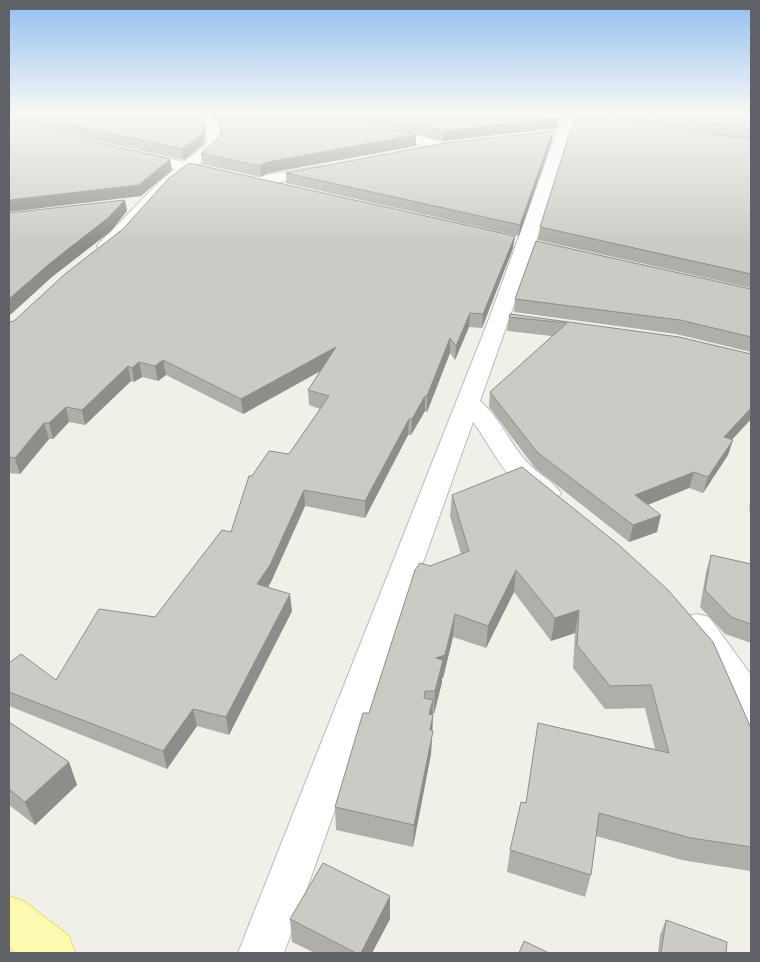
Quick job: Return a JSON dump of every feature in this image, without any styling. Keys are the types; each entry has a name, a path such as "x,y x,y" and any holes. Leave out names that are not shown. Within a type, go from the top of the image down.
{"main road":[{"path":"9,918 52,953"}],"street":[{"path":"147,157 294,191"},
{"path":"93,257 118,236 147,202 197,157"},
{"path":"261,953 468,403 508,320 526,245 552,157"},
{"path":"255,182 332,168"},
{"path":"122,205 147,202"},
{"path":"468,403 484,417 517,468 566,508"},
{"path":"676,605 700,629 734,678 751,716"}],"building":[{"path":"9,157 161,157 170,159 139,185 9,200"},
{"path":"219,157 295,157 267,162 260,166"},
{"path":"371,157 544,157 520,225 286,173"},
{"path":"562,157 751,157 751,274 540,227"},
{"path":"189,163 515,236 483,314 470,313 456,346 450,338 427,396 425,396 412,419 409,419 365,501 304,490 270,565 257,584 290,594 226,717 193,709 163,751 9,692 9,663 21,654 56,680 99,609 155,617 222,530 231,532 249,476 252,476 269,451 289,454 329,396 308,390 336,347 241,399 163,360 155,366 139,362 132,368 128,366 82,410 66,407 49,423 44,423 15,458 9,457 9,322 14,321 65,274 123,229 169,178"},
{"path":"125,200 108,218 49,264 9,299 9,213"},
{"path":"536,241 751,289 751,337 680,320 515,299"},
{"path":"510,314 679,337 751,354 751,408 724,437 733,440 708,477 694,472 635,495 661,515 633,525 537,452 490,392 567,323 509,317"},
{"path":"522,467 619,545 668,590 713,642 751,728 751,847 691,838 599,813 591,875 510,850 521,802 526,803 538,723 669,753 651,685 610,686 577,645 579,610 555,618 516,570 488,626 455,614 445,655 436,658 443,660 435,691 425,691 424,698 433,700 429,714 433,715 430,730 433,731 414,825 335,807 363,713 369,713 415,570 420,563 430,566 469,551 452,495"},
{"path":"711,555 751,564 751,624 731,617 705,590"},
{"path":"9,722 69,762 25,802 9,789"},
{"path":"323,863 390,896 361,953 356,953 290,919"},
{"path":"666,920 727,942 726,953 661,953"},
{"path":"524,941 549,953 519,953"}]}
